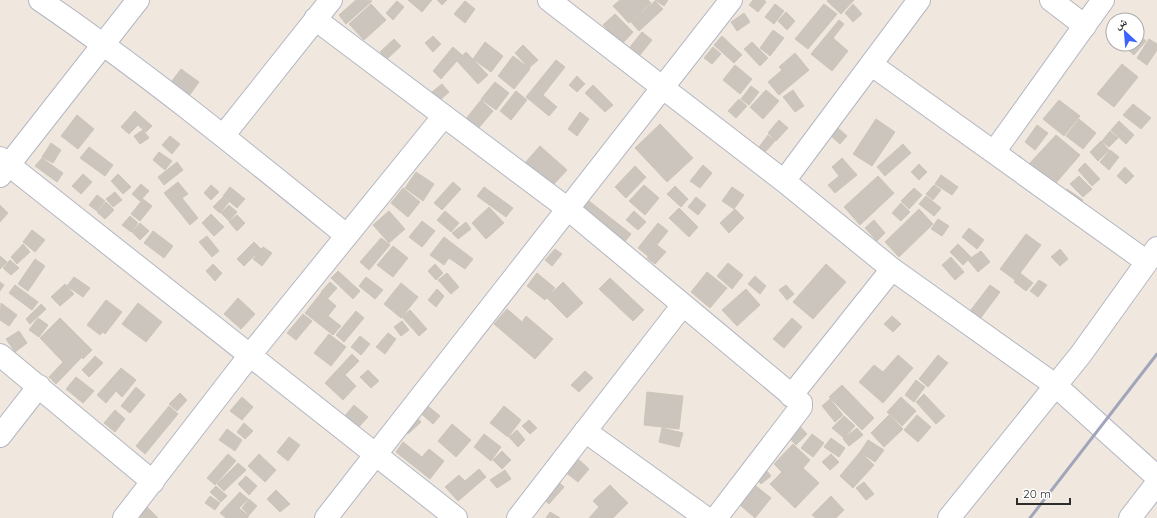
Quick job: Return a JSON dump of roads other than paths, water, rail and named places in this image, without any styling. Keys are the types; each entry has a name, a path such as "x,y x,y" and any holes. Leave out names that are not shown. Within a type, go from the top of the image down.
{"street":[{"path":"40,0 104,44 223,136 346,235"},
{"path":"138,0 104,44 3,167 250,355 456,518"},
{"path":"223,136 331,0"},
{"path":"549,0 784,181 892,269 1055,385 1157,476"},
{"path":"326,518 731,0"},
{"path":"784,181 919,0"},
{"path":"1051,0 1085,26"},
{"path":"994,152 1103,0"},
{"path":"315,20 568,209 682,306 801,403 801,407 716,518"},
{"path":"872,64 994,152 1152,255 1101,328 949,518"},
{"path":"124,518 250,355 443,117"},
{"path":"791,396 892,269"},
{"path":"518,518 682,306"},
{"path":"0,355 153,482"},
{"path":"0,436 39,386"},
{"path":"585,431 706,518"},
{"path":"1130,518 1157,483"}],"railway":[{"path":"1030,518 1157,354"}]}
